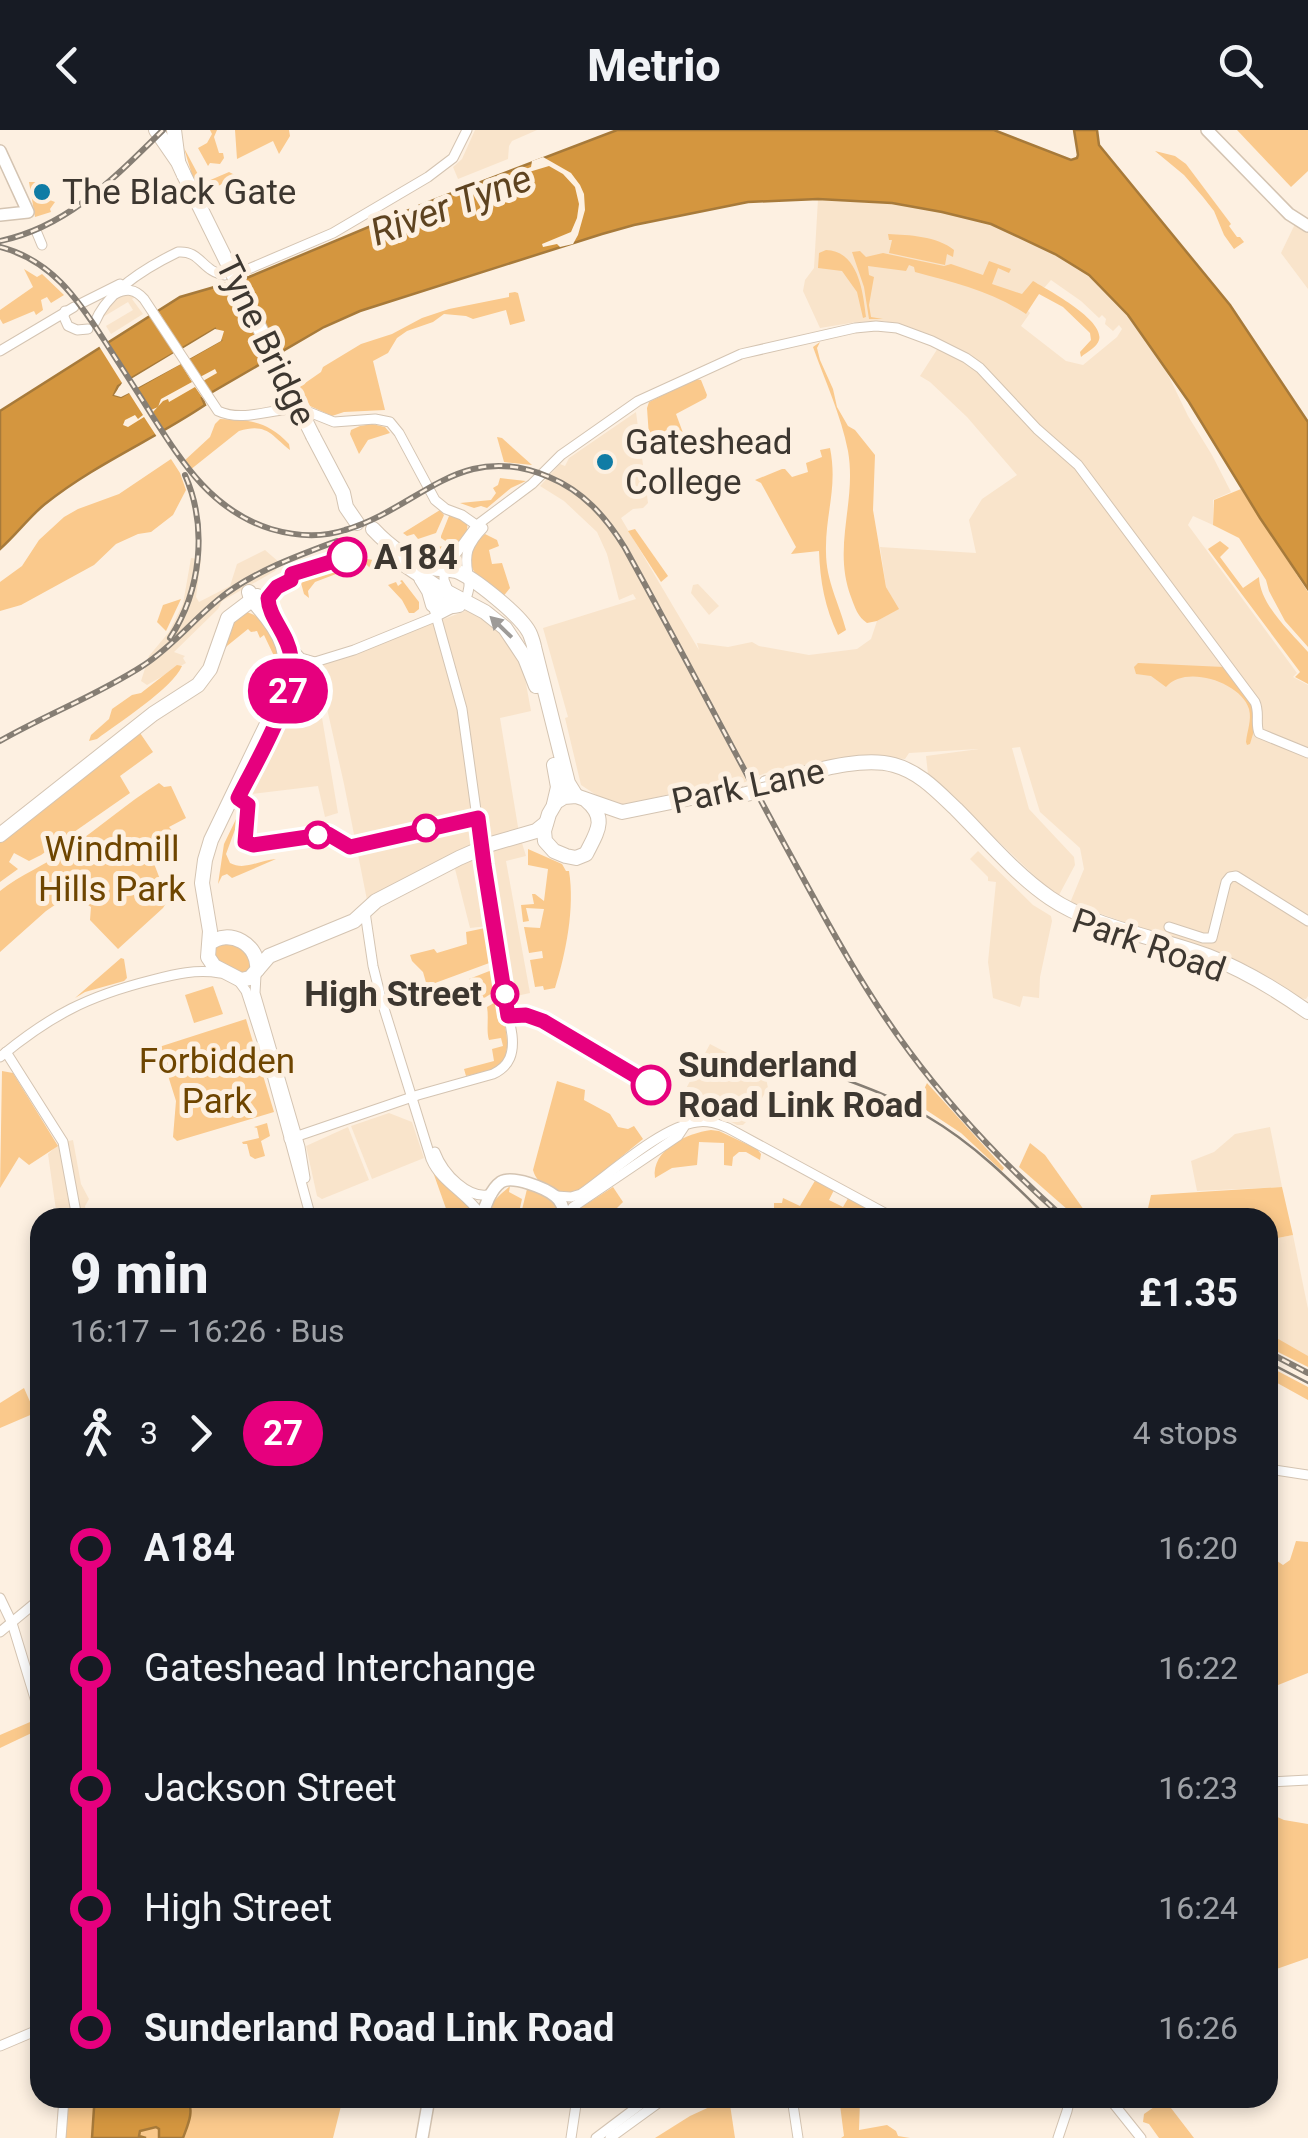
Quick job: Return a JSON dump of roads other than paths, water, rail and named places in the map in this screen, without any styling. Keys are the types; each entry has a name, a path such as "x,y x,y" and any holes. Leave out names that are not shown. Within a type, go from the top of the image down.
{"highway":[{"name":"Tyne Bridge","path":"165,130 344,500 385,552 418,568"},
{"path":"418,568 455,571 512,612 530,632 567,780 598,812 598,828"},
{"path":"418,568 450,592 458,605"},
{"path":"418,568 433,606 458,605 485,612 514,638 532,671 558,790 546,823 545,841 554,851"},
{"path":"0,833 154,714 198,685 210,669 224,624 253,596"},
{"path":"253,596 283,643 286,675 279,700 208,848 202,883 210,931 209,960 230,976 246,980 269,956 354,921 376,901 482,847 536,831 546,823"},
{"path":"253,596 281,627 292,664 285,701 223,831 212,864 217,926 226,936 267,950 365,910"},
{"path":"0,833 184,688 206,663 225,613 253,596"},
{"path":"231,615 251,609 267,617"},
{"name":"Park Lane","path":"581,798 622,812 769,786 866,763 894,765 910,776"},
{"name":"Park Road","path":"910,776 940,794 1040,890 1062,906 1104,927 1238,976 1307,1015"},
{"name":"Park Lane","path":"554,851 582,856 598,828 736,792"},
{"path":"554,804 564,797 581,798"},
{"path":"516,838 554,851"},
{"name":"Park Road","path":"1104,927 1190,950 1241,971 1307,1015"},
{"path":"209,945 226,936"},
{"path":"249,947 258,958 257,971"}],"main road":[{"path":"1207,130 1289,214 1308,226"},
{"path":"0,151 30,216 0,216"},
{"path":"485,1208 501,1182 512,1180 556,1196 563,1208"},
{"path":"422,2138 427,2108"}],"street":[{"path":"239,272 323,238 444,166 456,155 464,130"},
{"path":"37,233 42,246"},
{"path":"0,352 78,305 182,251 194,255 209,270 225,275"},
{"path":"44,324 56,321 77,330 94,321 115,294 142,274"},
{"path":"142,274 144,299 218,411 256,415 292,409"},
{"path":"115,294 126,290 144,299"},
{"path":"78,305 94,321"},
{"path":"68,326 64,317 78,305"},
{"path":"450,592 444,570 468,535 539,478 561,454 638,401 740,354 861,327 887,326 906,330 966,358 993,380 1036,430 1078,465 1255,702 1259,733 1308,753"},
{"path":"309,412 330,421 390,422 433,498 482,524"},
{"path":"442,506 466,510 482,524"},
{"path":"468,518 468,535"},
{"path":"443,639 441,622 458,605 470,580 467,554 482,524"},
{"path":"269,734 301,674 315,662 420,624 433,606"},
{"path":"293,1138 493,1074 504,1068 511,1056 512,1036 462,709 433,606"},
{"path":"420,624 443,639"},
{"path":"288,644 299,656 315,662"},
{"path":"1190,950 1212,949 1230,877 1236,876 1308,921"},
{"path":"365,910 375,976 438,1159 446,1171 474,1194 492,1194"},
{"path":"1170,927 1212,938"},
{"path":"194,970 209,945"},
{"path":"75,1208 63,1142 3,1055 55,1016 81,1002 132,985 194,970 230,976 246,991 293,1138"},
{"path":"257,971 254,992 308,1208"},
{"path":"415,1096 431,1158 441,1176 476,1208"},
{"path":"556,1196 581,1194 672,1130 707,1121 728,1128 876,1208"},
{"path":"572,1208 678,1136 686,1125"},
{"path":"1278,1471 1308,1475"},
{"path":"0,1598 30,1683"},
{"path":"0,1632 30,1608"},
{"path":"1278,1782 1308,1780"},
{"path":"0,2046 30,2033"},
{"path":"61,2138 63,2108"},
{"path":"571,2138 576,2108"},
{"path":"596,2138 636,2108"},
{"path":"610,2138 650,2108"},
{"path":"794,2108 798,2138"},
{"path":"1058,2138 1068,2108"},
{"path":"1117,2108 1142,2138"}],"water":[{"name":"River Tyne","path":"617,130 994,130 1071,160 1078,155 1074,130 1097,130 1099,145 1230,305 1308,422 1308,589 1189,402 1128,315 1089,275 991,224 892,203 818,199 748,202 634,225 360,311 324,327 202,398 205,405 64,490 0,549 0,411 180,297 249,277 426,203","holes":["215,329 221,340 121,397 114,395 118,386"]},
{"path":"94,2108 190,2108 183,2138 159,2138 156,2127 140,2131 139,2136 146,2138 92,2138"}],"tram line":[{"path":"784,1057 875,1091 945,1127 1038,1208"},
{"path":"1278,1367 1308,1383"}],"railway":[{"path":"0,241 25,234 69,212 108,182 163,130"},
{"path":"0,247 34,261 73,296 188,468 216,498 251,521 299,535 336,533 372,520 442,481 490,466 518,467 549,477 593,506 625,548 810,891 873,999 926,1074 963,1117 1053,1208"},
{"path":"170,638 189,600 198,558 197,516 185,475"},
{"path":"0,741 144,665 219,599 246,581 337,541"},
{"path":"1278,1357 1308,1373"}],"place":[{"name":"The Black Gate","path":"42,192"},
{"name":"Gateshead College","path":"605,462"},
{"name":"A184","path":"347,557"},
{"name":"High Street","path":"505,994"},
{"name":"Sunderland Road Link Road","path":"651,1085"}],"park label":[{"name":"Windmill Hills Park","path":"112,869"},
{"name":"Forbidden Park","path":"217,1081"}]}
